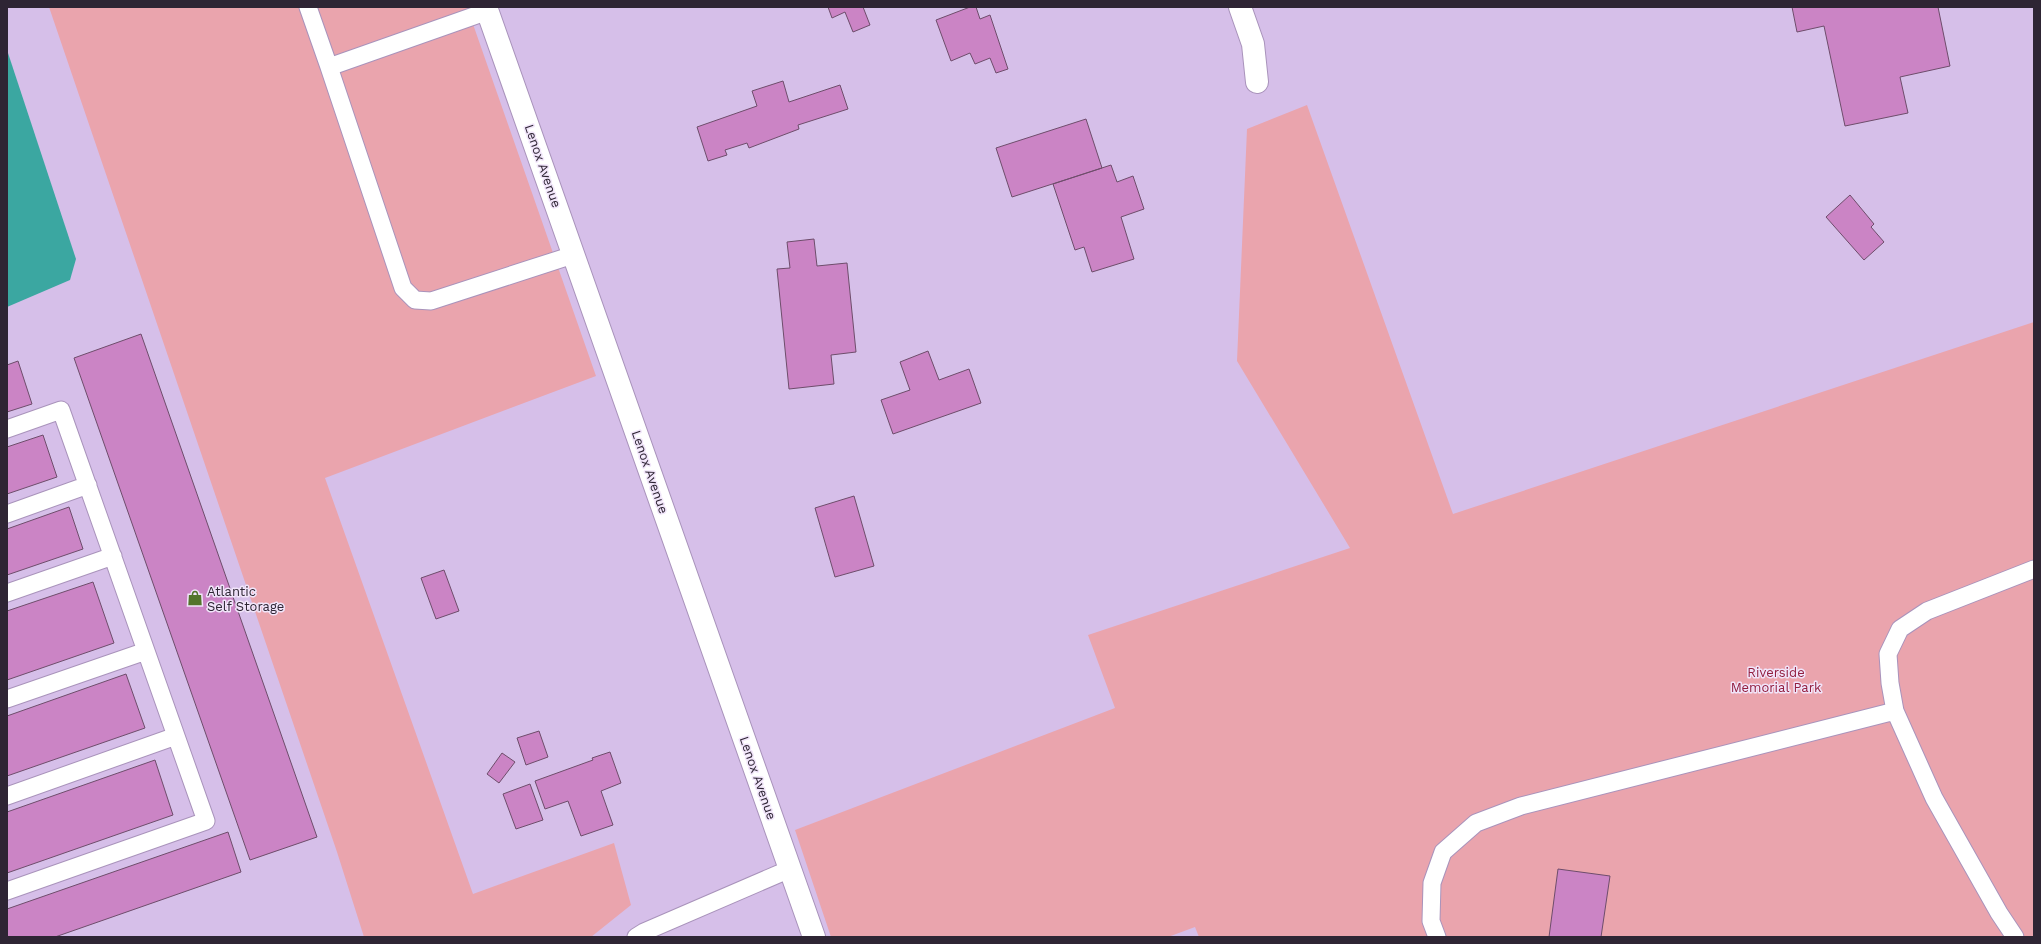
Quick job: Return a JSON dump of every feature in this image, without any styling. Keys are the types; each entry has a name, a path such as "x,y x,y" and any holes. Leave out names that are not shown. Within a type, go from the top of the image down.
{"street":[{"path":"1240,7 1253,44 1257,82"},
{"name":"Lenox Avenue","path":"487,9 814,937"}],"lane":[{"path":"308,7 403,288 415,300 431,301 573,255"},
{"path":"329,67 487,9"},
{"path":"7,429 61,410 206,821 7,891"},
{"path":"7,514 88,485"},
{"path":"7,593 113,556"},
{"path":"2015,937 1999,913 1934,798 1895,711 1890,683 1888,654 1900,629 1927,611 2034,569"},
{"path":"7,699 146,651"},
{"path":"1437,937 1431,921 1432,883 1443,852 1476,823 1521,806 1895,711"},
{"path":"7,796 176,736"},
{"path":"636,937 644,932 790,869"}],"green space":[{"path":"49,7 467,7 596,376 325,478 473,894 614,843 631,905 591,937 364,937 337,852"},
{"name":"Riverside Memorial Park","path":"1307,105 1453,514 2034,322 2034,937 1199,937 1195,927 1168,937 831,937 795,830 1115,708 1088,635 1350,548 1237,361 1247,129"}],"shaded area":[{"path":"7,50 76,259 70,280 7,307"}],"building":[{"path":"828,7 863,7 870,25 853,32 845,12 832,18"},
{"path":"970,7 976,7 980,19 990,15 1008,69 996,73 990,58 975,64 970,53 951,61 936,20"},
{"path":"1792,7 1938,7 1950,66 1900,77 1908,113 1845,126 1824,26 1797,32"},
{"path":"783,81 789,102 840,85 848,109 798,125 799,129 749,148 747,143 725,150 727,155 708,161 697,127 757,106 752,91"},
{"path":"1086,119 1102,168 1012,197 996,148"},
{"path":"1111,165 1117,182 1133,176 1144,209 1121,217 1134,259 1092,272 1084,247 1075,250 1053,184"},
{"path":"1850,195 1874,224 1871,227 1884,242 1864,260 1826,217"},
{"path":"814,239 817,266 847,263 856,352 831,355 834,384 789,389 777,269 790,268 787,242"},
{"name":"Atlantic Self Storage","path":"141,334 317,837 250,860 74,358"},
{"path":"928,351 939,380 969,369 981,403 893,434 881,400 910,390 900,362"},
{"path":"18,361 32,404 7,412 7,365"},
{"path":"43,435 57,477 7,494 7,447"},
{"path":"854,496 874,566 835,577 815,508"},
{"path":"69,507 83,549 7,575 7,529"},
{"path":"444,570 459,611 436,619 421,578"},
{"path":"93,582 114,643 7,680 7,611"},
{"path":"126,674 145,728 7,776 7,716"},
{"path":"539,731 548,757 526,765 517,738"},
{"path":"610,752 621,783 601,791 613,825 581,836 568,801 545,809 535,781 593,760 592,758"},
{"path":"502,753 515,762 499,783 487,774"},
{"path":"155,760 173,815 7,873 7,812"},
{"path":"530,784 543,820 516,829 503,794"},
{"path":"228,832 241,872 55,937 7,937 7,909"},
{"path":"1558,869 1610,876 1601,937 1549,937"}],"place":[{"name":"Atlantic Self Storage","path":"195,598"}]}
